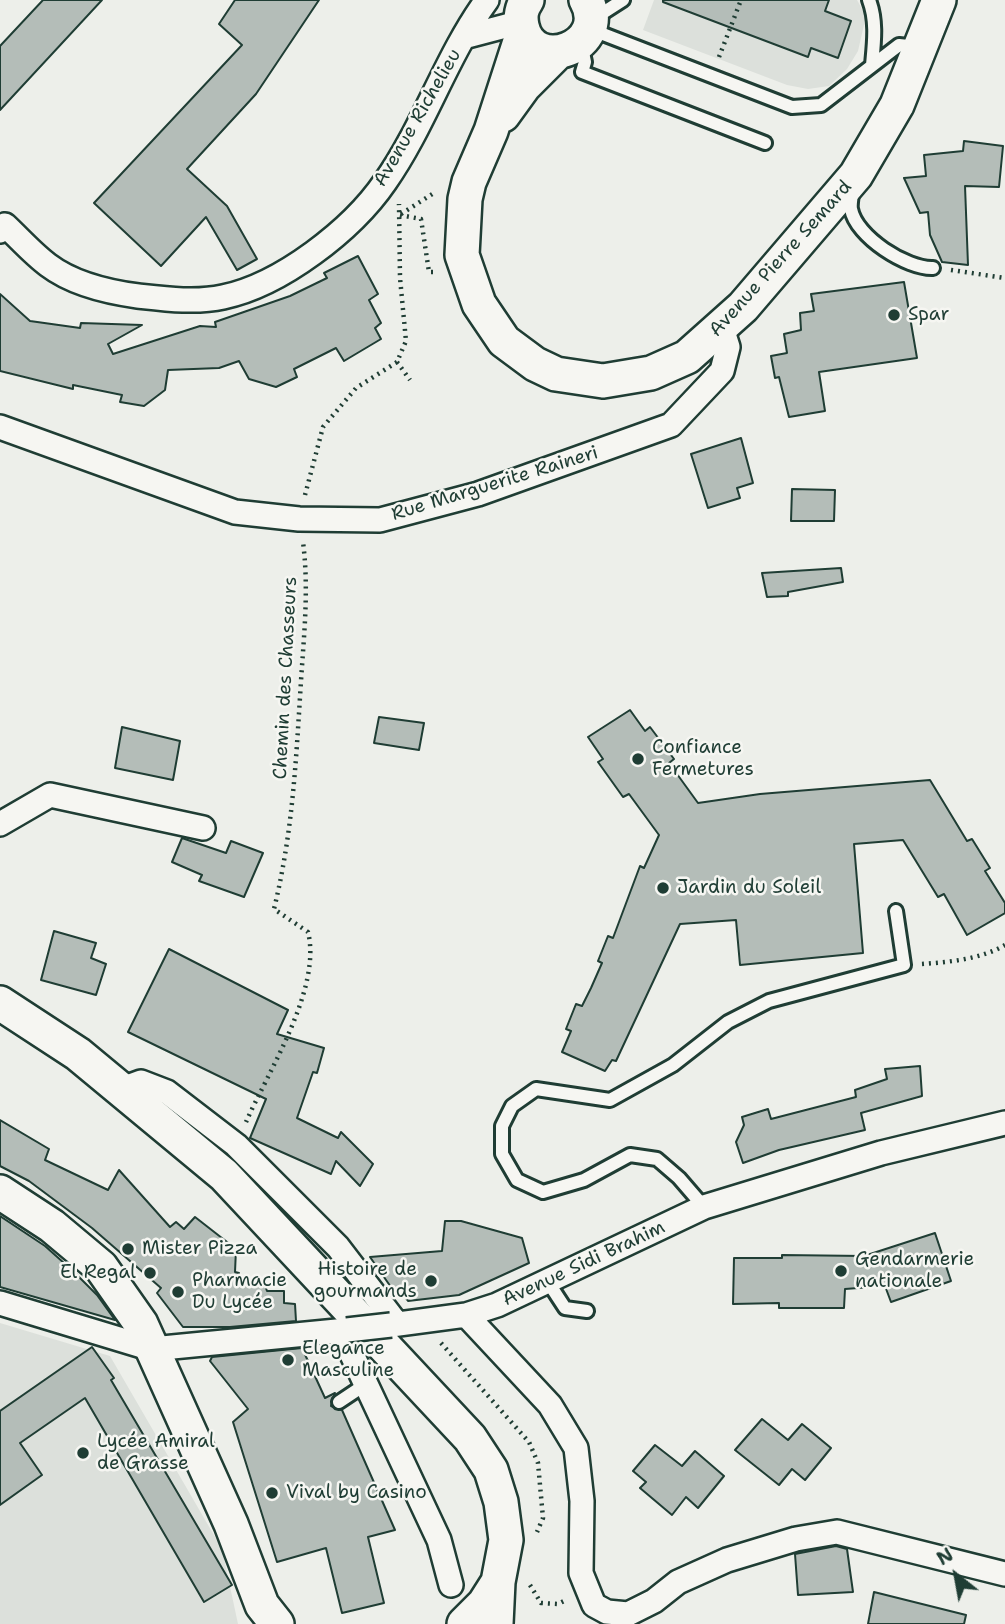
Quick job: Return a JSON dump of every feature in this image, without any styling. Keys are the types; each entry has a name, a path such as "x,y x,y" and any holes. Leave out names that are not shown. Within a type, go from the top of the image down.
{"main road":[{"name":"Avenue Pierre Semard","path":"524,18 491,131 465,199 462,255 478,304 504,341 535,364 556,374 603,381 651,373 671,365 705,344 722,328 856,175 897,105 939,0"},
{"path":"524,18 537,48 581,29"},
{"name":"Avenue Pierre Semard","path":"491,131 524,86 581,29"},
{"path":"2,1006 78,1054 224,1175 470,1438 491,1470 501,1502 506,1540 498,1582 496,1624"},
{"path":"0,1192 52,1226 101,1267 141,1324 231,1524 262,1605 277,1624"},
{"path":"464,1624 484,1604 498,1582"}],"street":[{"name":"Avenue Richelieu","path":"3,228 49,266 81,283 121,294 171,300 223,297 266,280 320,250 386,181 487,0"},
{"path":"464,37 524,18"},
{"name":"Rue Marguerite Raineri","path":"0,427 235,512 299,519 380,520 478,494 671,425 722,371 728,347 722,328"},
{"path":"0,824 51,795 203,828"},
{"path":"122,1089 141,1082 167,1092 236,1145 338,1247 394,1324"},
{"name":"Avenue Sidi Brahim","path":"152,1349 339,1331 466,1315 548,1282 704,1207 869,1157 1005,1122"},
{"path":"0,1303 152,1349"},
{"path":"466,1315 550,1405 576,1448 582,1501 581,1573 594,1605 607,1612 628,1619 678,1582 727,1560 796,1539 837,1532 1005,1574"},
{"path":"339,1331 439,1540 451,1584"}],"lane":[{"path":"581,29 623,0"},
{"path":"869,0 874,24 872,65"},
{"path":"581,29 792,107 821,105 899,45 921,47"},
{"path":"581,29 584,53 582,72 765,143"},
{"path":"856,175 851,209 859,226 880,247 918,269 933,268"},
{"path":"704,1207 679,1178 657,1159 630,1156 584,1180 543,1192 517,1180 502,1154 502,1126 512,1106 536,1089 610,1100 673,1065 728,1022 769,1001 904,965 897,911"},
{"path":"548,1282 565,1308 587,1311"},
{"path":"339,1402 361,1373"}],"path":[{"path":"719,58 741,0"},
{"path":"410,380 397,362 406,341 400,278 400,215 433,192"},
{"path":"933,268 980,272 1005,278"},
{"name":"Chemin des Chasseurs","path":"236,1145 298,1011 313,951 307,932 274,909 285,865 297,774 307,608 299,519 323,426 356,388 397,362"},
{"path":"904,965 948,962 994,951 1005,945"}],"shaded area":[{"path":"654,0 857,0 866,16 858,51 847,69 829,86 808,89 787,85 643,30"},
{"name":"Lycée Amiral de Grasse","path":"0,1323 110,1356 222,1549 238,1624 0,1624"}],"building":[{"path":"43,0 102,0 0,110 0,46"},
{"path":"235,0 319,0 256,94 187,169 227,206 257,259 237,270 206,217 161,266 94,203 242,45 219,24"},
{"path":"663,0 829,0 825,11 851,21 838,58 811,48 808,57"},
{"path":"964,141 1003,146 999,187 965,186 968,265 942,262 930,235 928,212 920,213 904,178 926,176 924,155 963,151"},
{"path":"358,256 378,294 369,300 381,323 375,328 381,339 344,361 336,348 294,369 297,377 276,387 249,379 239,361 219,368 168,370 165,390 144,406 120,402 122,395 73,385 73,389 0,371 0,294 30,321 80,328 81,323 142,325 108,344 113,354 200,326 216,327 215,322 290,296 327,278 324,273"},
{"path":"904,282 917,358 819,372 825,411 789,417 779,377 775,378 771,356 787,353 784,334 801,330 800,313 814,311 811,294"},
{"path":"741,438 753,483 737,488 740,498 708,508 691,454"},
{"path":"792,489 835,490 834,521 791,521"},
{"path":"841,568 843,582 788,592 788,596 767,597 762,573"},
{"name":"Jardin du Soleil","path":"630,710 645,731 650,727 674,759 669,763 698,803 760,794 930,780 967,841 972,839 990,868 985,871 1005,903 1005,913 967,935 944,894 938,897 903,840 854,844 863,953 740,965 736,920 680,924 616,1061 612,1060 605,1071 562,1052 571,1031 566,1029 576,1004 582,1006 591,988 602,963 598,961 608,936 613,938 640,866 644,868 659,835 629,794 623,797 598,762 603,759 588,737"},
{"path":"379,717 424,723 419,750 374,743"},
{"path":"122,727 180,741 173,780 115,768"},
{"path":"182,838 226,853 231,841 263,853 244,897 199,881 202,875 172,862"},
{"path":"54,931 96,943 91,958 106,964 96,995 41,980"},
{"path":"169,949 288,1010 277,1034 324,1048 317,1073 313,1072 297,1118 338,1138 341,1132 373,1164 360,1186 336,1161 331,1174 250,1138 266,1099 128,1032"},
{"path":"920,1066 922,1096 861,1113 865,1130 779,1150 743,1163 736,1142 744,1125 742,1117 768,1109 771,1119 856,1097 855,1090 887,1079 885,1069"},
{"path":"0,1120 49,1149 45,1160 108,1190 119,1170 170,1227 176,1222 184,1229 195,1217 236,1249 235,1272 239,1273 239,1278 263,1280 267,1291 284,1291 284,1303 295,1304 296,1321 230,1327 183,1327 157,1293 161,1288 92,1228 29,1181 0,1166"},
{"path":"0,1216 45,1246 74,1272 97,1295 115,1320 0,1287"},
{"path":"445,1221 461,1221 522,1238 529,1263 459,1295 408,1301 399,1289 393,1290 370,1257 442,1251"},
{"name":"Gendarmerie nationale","path":"935,1233 951,1281 891,1302 885,1286 845,1289 844,1308 779,1308 779,1303 733,1304 734,1258 782,1258 782,1255 864,1256"},
{"name":"Lycée Amiral de Grasse","path":"92,1347 114,1378 111,1380 232,1585 204,1602 85,1398 20,1443 42,1475 0,1505 0,1411"},
{"path":"302,1348 325,1398 335,1393 331,1406 342,1410 395,1530 368,1537 384,1603 342,1613 326,1548 277,1562 233,1422 248,1409 210,1361 212,1357"},
{"path":"762,1419 788,1440 802,1424 831,1448 805,1480 792,1469 779,1485 735,1450"},
{"path":"655,1445 682,1466 695,1451 724,1476 698,1508 686,1497 672,1515 640,1488 646,1482 633,1471"},
{"path":"836,1546 847,1549 853,1592 798,1595 795,1554"},
{"path":"874,1592 966,1615 964,1624 868,1624"}],"place":[{"name":"Spar","path":"894,315"},
{"name":"Confiance Fermetures","path":"638,759"},
{"name":"Jardin du Soleil","path":"663,888"},
{"name":"Mister Pizza","path":"128,1249"},
{"name":"Gendarmerie nationale","path":"841,1271"},
{"name":"El Regal","path":"150,1273"},
{"name":"Histoire de gourmands","path":"431,1281"},
{"name":"Pharmacie Du Lycée","path":"178,1292"},
{"name":"Elegance Masculine","path":"288,1360"},
{"name":"Lycée Amiral de Grasse","path":"83,1453"},
{"name":"Vival by Casino","path":"272,1493"}]}
